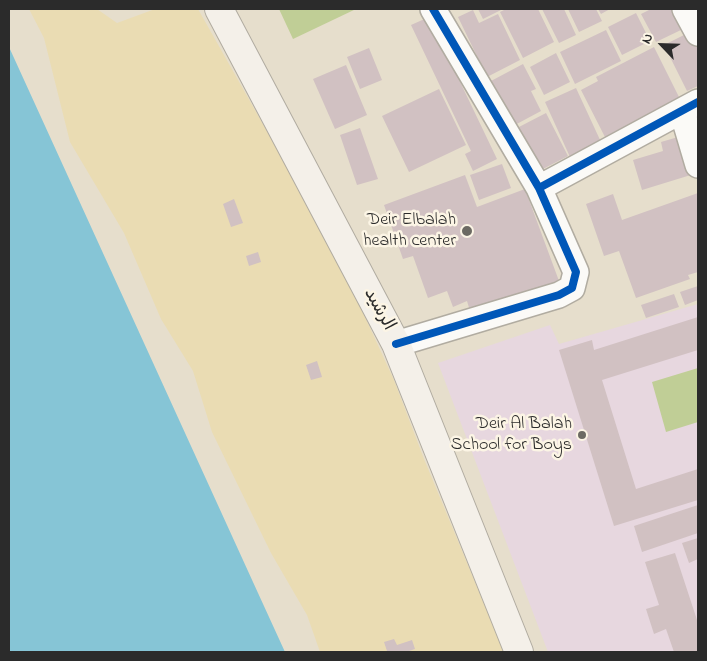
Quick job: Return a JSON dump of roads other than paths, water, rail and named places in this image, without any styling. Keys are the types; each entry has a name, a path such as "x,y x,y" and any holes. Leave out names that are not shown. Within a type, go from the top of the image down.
{"main road":[{"name":"الرشيد","path":"219,9 396,344 519,652"}],"street":[{"path":"396,344 560,295 572,288 576,272 538,188 434,9"},
{"path":"685,9 698,33"},
{"path":"538,188 690,106 698,165"}],"water":[{"path":"9,47 258,593 285,652 9,652"}],"place":[{"name":"Deir Elbalah health center","path":"467,231"},
{"name":"Deir Al Balah School for Boys","path":"582,435"}]}
